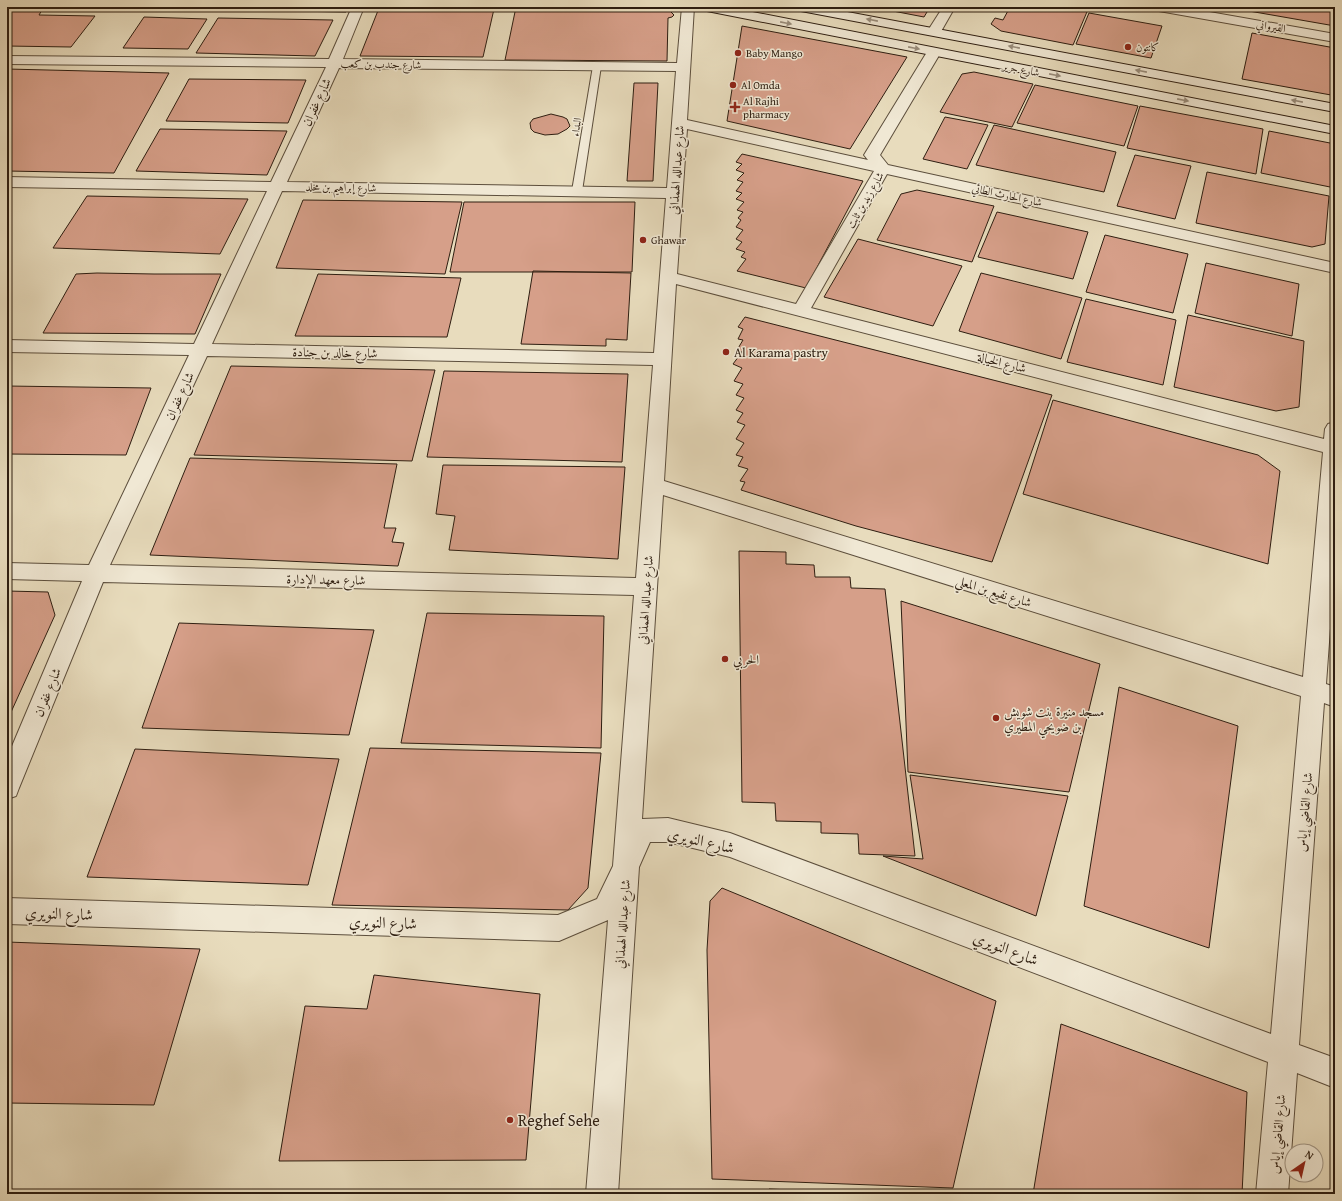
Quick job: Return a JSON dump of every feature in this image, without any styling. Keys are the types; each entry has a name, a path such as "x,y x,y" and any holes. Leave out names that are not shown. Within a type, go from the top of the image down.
{"street":[{"name":"شارع غفران","path":"7,788 96,573 334,64 358,7"},
{"name":"شارع عبدالله الهمذاني","path":"602,1194 688,7"},
{"name":"شارع جرير","path":"707,7 1335,130"},
{"name":"شارع جرير","path":"801,7 1335,108"},
{"path":"934,32 949,7"},
{"name":"القيرواني","path":"1159,7 1335,38"},
{"name":"شارع زيد بن ثابت","path":"801,310 883,168 872,155 934,52"},
{"name":"شارع جندب بن كعب","path":"7,60 683,67"},
{"name":"شارع الحارث الطائي","path":"679,123 1335,268"},
{"name":"شارع إبراهيم بن مخلد","path":"7,182 674,193"},
{"name":"شارع الخيالة","path":"668,277 1334,441"},
{"name":"شارع خالد بن جنادة","path":"7,346 662,359"},
{"name":"شارع القاضي إياس","path":"1272,1194 1283,1053 1325,693 1334,441"},
{"name":"شارع نفيع بن المعلي","path":"653,485 1325,693"},
{"name":"شارع معهد الإدارة","path":"7,571 646,587"},
{"name":"شارع النويري","path":"7,911 559,928 606,908 643,830 668,830 730,845 1335,1073"}],"lane":[{"name":"البداء","path":"578,191 597,66"}],"building":[{"path":"65,7 157,7 156,8"},
{"path":"157,7 218,7 216,11 154,11"},
{"path":"233,7 349,7 346,12 231,10"},
{"path":"516,7 635,7 657,11 670,11 674,15 668,18 667,61 505,60"},
{"path":"872,7 930,7 924,17"},
{"path":"1010,7 1089,7 1073,45 1001,31 991,24 995,18 1003,20"},
{"path":"1226,7 1335,7 1335,26"},
{"path":"379,8 494,9 483,57 360,56"},
{"path":"7,10 42,10 39,15 95,16 71,47 7,46"},
{"path":"1089,13 1162,26 1151,58 1076,44"},
{"path":"144,17 207,19 188,49 123,48"},
{"path":"218,18 333,20 315,56 196,53"},
{"path":"742,26 907,57 850,149 727,121"},
{"path":"1252,33 1335,48 1331,95 1242,79"},
{"path":"7,69 169,73 114,173 7,171"},
{"path":"974,72 1033,84 1012,127 940,112 962,74"},
{"path":"189,79 306,80 288,123 166,121"},
{"path":"634,83 658,83 653,181 627,181"},
{"path":"1035,85 1138,106 1124,146 1017,123"},
{"path":"1140,106 1263,129 1256,174 1127,148"},
{"path":"551,114 567,119 570,126 558,134 545,135 534,132 531,129 530,123 533,119"},
{"path":"945,117 988,125 967,169 923,159"},
{"path":"994,125 1116,152 1104,192 976,165"},
{"path":"160,129 287,131 267,175 136,171"},
{"path":"1269,131 1335,144 1335,188 1261,173"},
{"path":"742,154 863,181 806,288 737,271 746,259 741,257 745,252 736,249 742,242 736,239 743,230 736,227 741,220 738,218 743,212 737,210 744,202 736,199 742,193 736,191 743,182 737,180 744,173 736,170 742,164 736,162"},
{"path":"1135,155 1191,166 1175,219 1117,206"},
{"path":"1207,172 1329,196 1325,244 1312,247 1196,223"},
{"path":"917,190 994,206 972,262 877,240 901,194"},
{"path":"87,196 248,199 220,254 53,248"},
{"path":"303,200 462,202 445,274 276,268"},
{"path":"464,202 635,202 632,272 450,272"},
{"path":"997,212 1088,232 1073,279 978,257"},
{"path":"1105,235 1188,254 1173,313 1086,292"},
{"path":"858,239 962,266 933,326 824,297"},
{"path":"1206,263 1299,284 1292,336 1195,313"},
{"path":"533,271 631,273 627,340 606,339 606,346 521,344"},
{"path":"981,273 1082,298 1061,359 959,331"},
{"path":"76,274 221,274 195,334 43,333"},
{"path":"318,274 461,278 447,337 295,336"},
{"path":"1086,299 1176,320 1163,385 1067,362"},
{"path":"1188,315 1304,341 1299,407 1276,411 1174,387"},
{"path":"745,317 1052,395 992,562 856,526 741,490 745,482 740,481 748,469 738,466 743,457 736,455 744,443 736,439 745,425 737,422 743,413 736,410 744,398 736,395 743,384 734,381 742,368 733,364 742,352 737,350 743,340 738,339 743,329 738,327"},
{"path":"231,366 435,370 412,461 194,455"},
{"path":"444,371 628,374 622,462 427,457"},
{"path":"7,386 151,388 126,455 7,454"},
{"path":"1053,400 1258,455 1280,471 1268,564 1023,494"},
{"path":"190,458 397,464 384,528 396,528 392,542 404,543 398,566 150,555"},
{"path":"443,465 625,467 618,559 449,550 455,516 436,514"},
{"path":"739,551 786,552 786,564 814,565 815,577 850,577 851,588 885,589 915,856 859,854 858,834 821,833 821,822 776,821 775,803 742,802"},
{"path":"7,591 48,592 55,615 7,721"},
{"name":"مسجد منيرة بنت شويش بن ضويحي المطيري","path":"901,601 1100,664 1069,792 908,772"},
{"path":"427,613 604,616 601,748 401,743"},
{"path":"179,623 374,630 349,735 142,728"},
{"path":"1119,687 1238,726 1209,948 1084,906"},
{"path":"7,744 16,745 7,764"},
{"path":"370,748 601,753 588,888 568,910 332,905"},
{"path":"135,749 339,759 308,885 87,877"},
{"path":"910,775 1068,796 1036,916 883,856 923,859"},
{"path":"722,888 996,1001 953,1188 712,1179 707,950 710,901"},
{"path":"7,942 200,949 154,1105 7,1103"},
{"path":"374,975 540,994 526,1160 279,1161 305,1006 367,1009"},
{"path":"1061,1024 1247,1092 1242,1194 1033,1194"},
{"path":"769,1189 885,1194 769,1194"}],"place":[{"name":"كانتون","path":"1128,47"},
{"name":"Baby Mango","path":"738,53"},
{"name":"Al Omda","path":"733,85"},
{"name":"Al Rajhi pharmacy","path":"735,107"},
{"name":"Ghawar","path":"643,240"},
{"name":"Al Karama pastry","path":"726,352"},
{"name":"الحربي","path":"725,659"},
{"name":"مسجد منيرة بنت شويش بن ضويحي المطيري","path":"996,718"},
{"name":"Reghef Sehe","path":"510,1120"}]}
